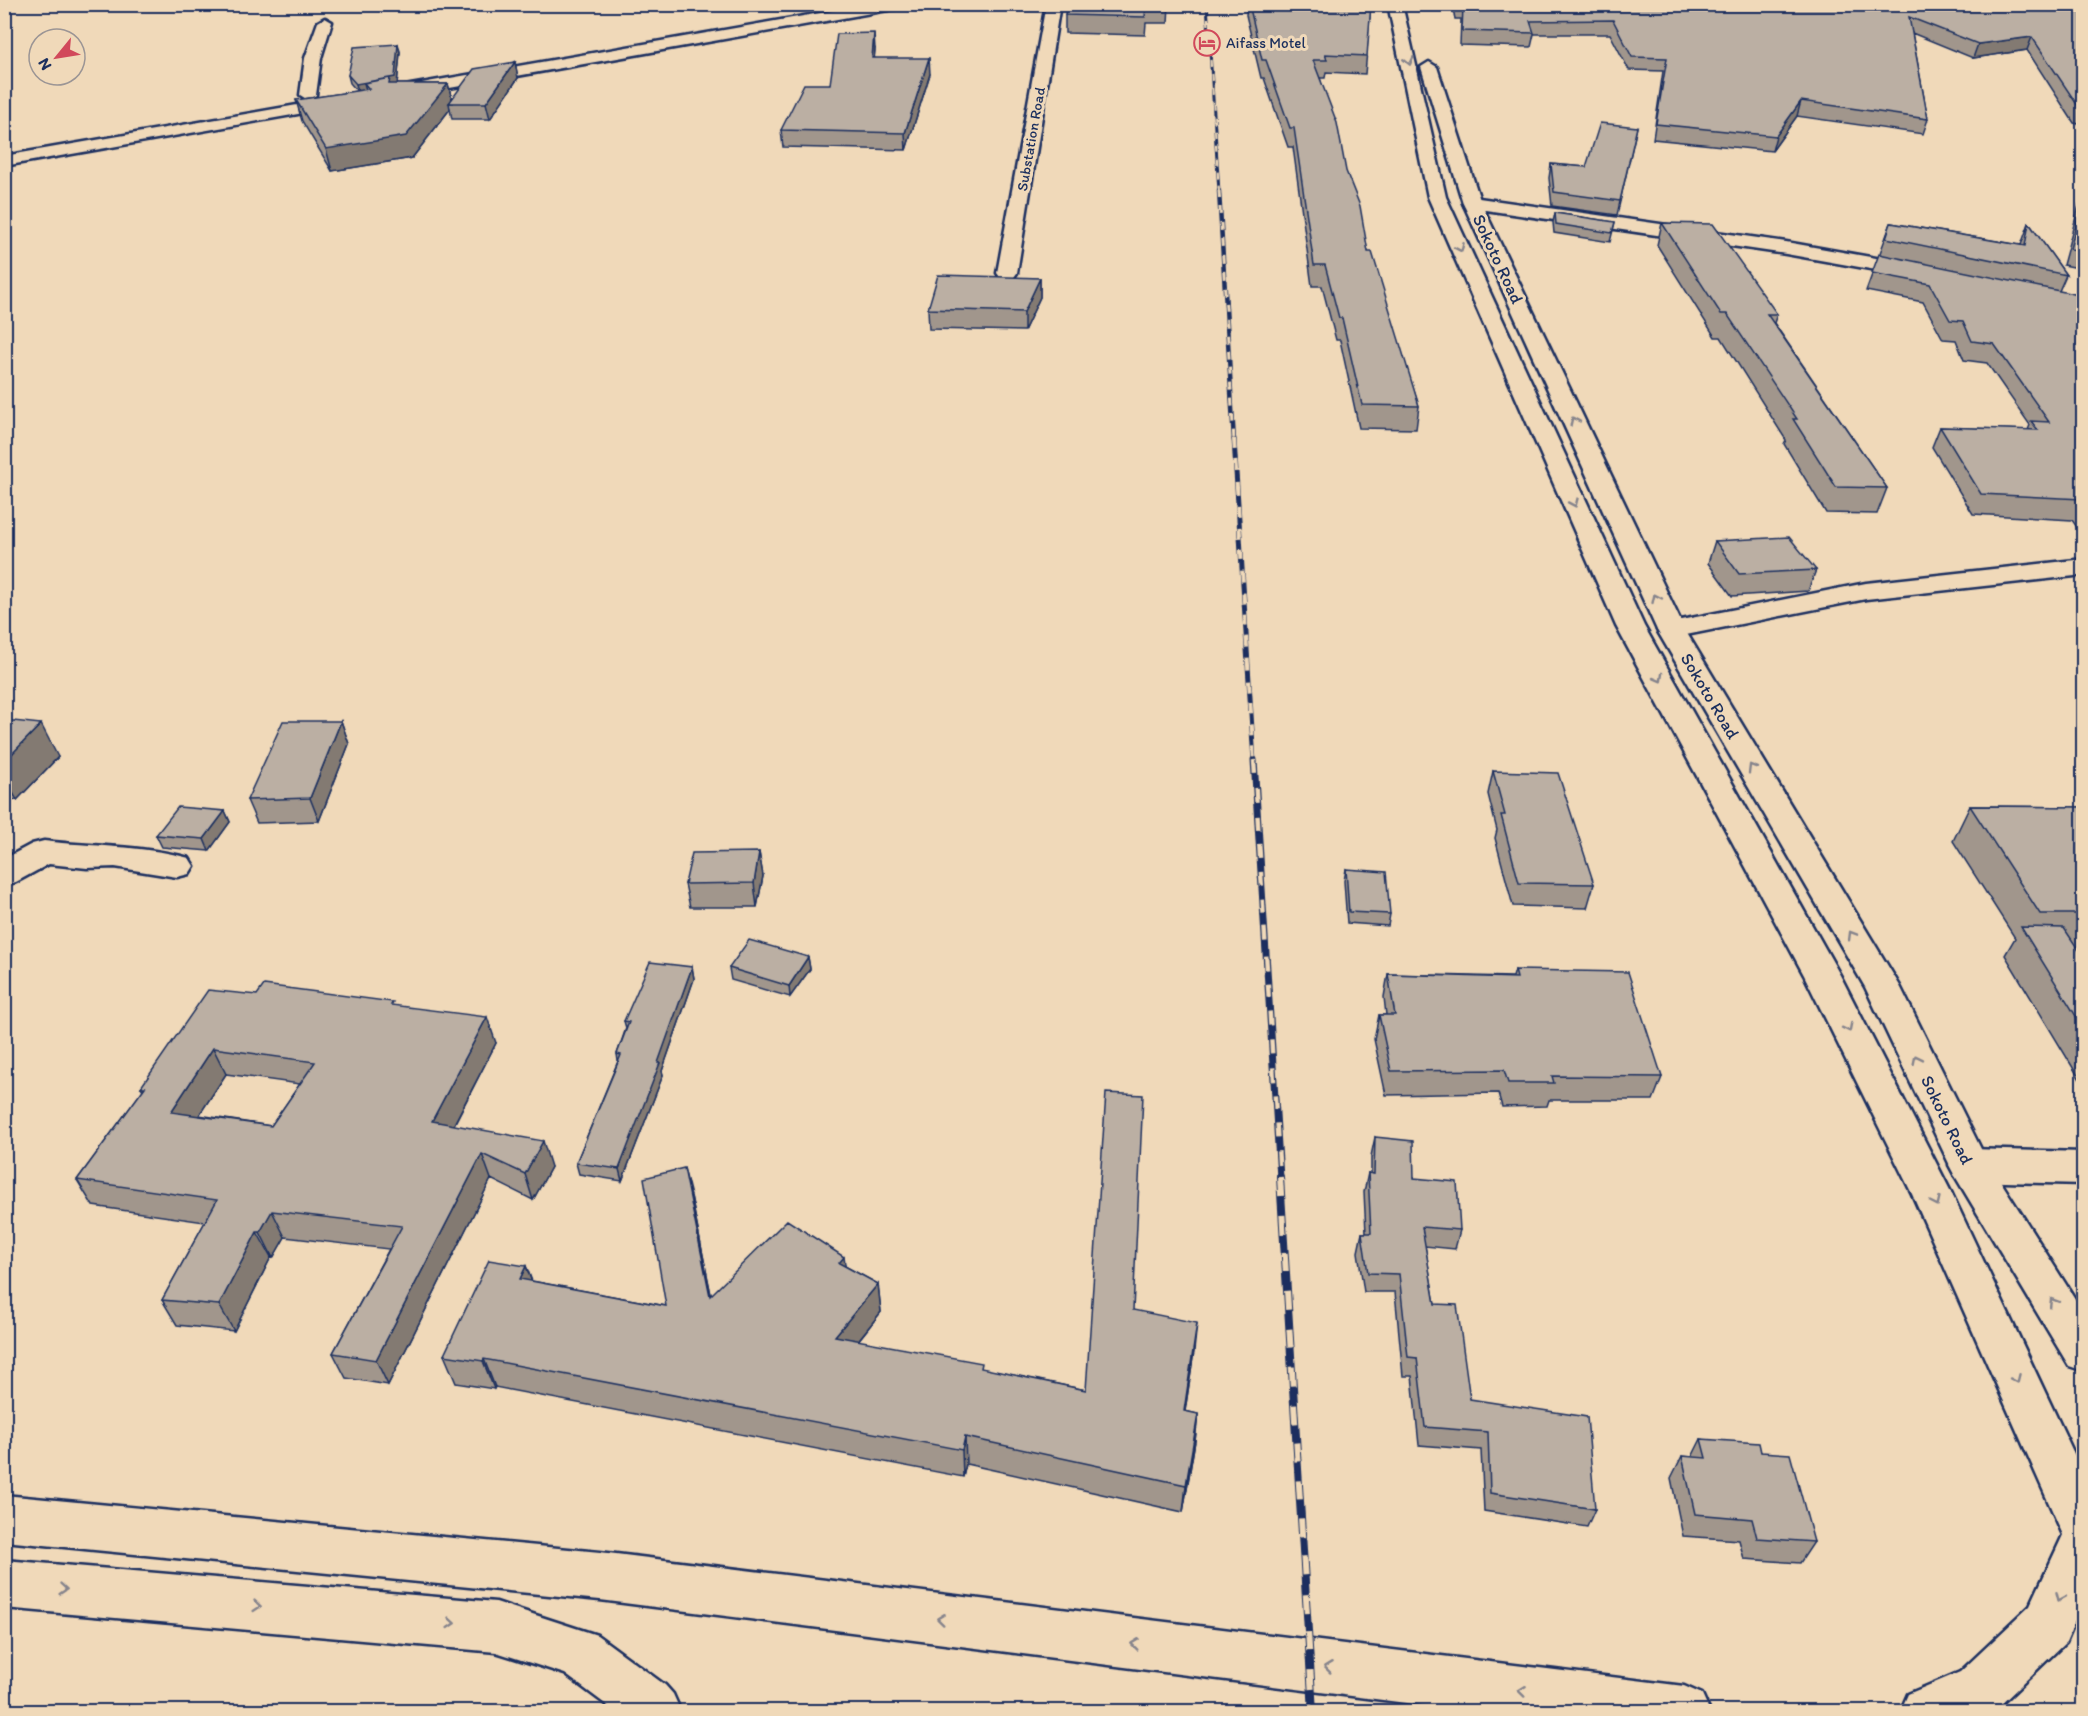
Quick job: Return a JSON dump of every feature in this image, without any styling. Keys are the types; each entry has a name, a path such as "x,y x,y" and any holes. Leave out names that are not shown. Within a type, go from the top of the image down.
{"street":[{"path":"387,94 899,4"},
{"name":"Substation Road","path":"1007,273 1053,4"},
{"name":"Sokoto Road","path":"1395,4 1437,197 1630,626 1822,975 1932,1194 2084,1528"},
{"name":"Sokoto Road","path":"1414,4 1429,65 1472,203 1671,630 1882,986 1969,1165 2084,1352"},
{"path":"774,14 791,23"},
{"path":"308,95 313,58 325,22"},
{"path":"4,161 358,99 308,95 281,112"},
{"path":"1472,203 1786,248 1937,276"},
{"path":"1671,630 1866,591 2084,567"},
{"path":"4,874 44,852 87,857 115,856 177,866"},
{"path":"1969,1165 2084,1168"},
{"path":"4,1518 600,1576 1684,1712"},
{"path":"1926,1712 1978,1691 2048,1624 2084,1543"},
{"path":"4,1584 496,1628 579,1653 655,1712"}],"building":[{"path":"1067,4 1169,5 1146,5 1145,17 1065,15"},
{"path":"1249,4 1371,4 1367,56 1325,54 1327,60 1313,60 1337,123 1346,171 1360,206 1368,252 1372,252 1419,406 1362,405 1342,318 1339,318 1325,265 1314,265 1294,128 1290,128 1266,60 1262,60"},
{"path":"1457,4 2084,4 2084,109 2080,109 2032,37 1978,44 1909,17 1928,119 1801,101 1776,136 1656,124 1667,58 1632,57 1613,20 1530,21 1534,33 1462,31 1463,6 1457,6"},
{"path":"874,33 872,58 929,58 905,133 781,130 804,84 830,84 837,34"},
{"path":"398,44 395,77 356,84 348,75 354,47"},
{"path":"515,62 486,103 449,103 474,69"},
{"path":"390,78 389,84 448,84 406,136 326,149 296,100 369,89 364,83"},
{"path":"1600,123 1637,127 1620,201 1554,192 1551,164 1586,167"},
{"path":"2084,195 2084,251 2070,249"},
{"path":"1555,213 1615,222 1612,233 1556,224"},
{"path":"1662,223 1713,224 1777,314 1767,314 1887,488 1836,487 1793,419 1797,419 1727,314 1721,314"},
{"path":"1891,223 2025,246 2029,223 2066,275 1886,238"},
{"path":"1879,254 2079,295 2084,303 2084,502 2082,499 1981,494 1940,427 2038,430 2031,421 2049,422 1994,344 1972,341 1963,321 1950,320 1930,284 1872,273"},
{"path":"938,275 1040,278 1024,312 928,309"},
{"path":"1789,537 1816,570 1739,574 1715,541"},
{"path":"4,720 41,724 4,762"},
{"path":"283,721 341,721 310,798 247,800"},
{"path":"1493,771 1558,773 1594,884 1519,883 1501,815 1505,815"},
{"path":"1970,806 2084,807 2084,914 2040,914"},
{"path":"178,807 225,811 204,839 156,835"},
{"path":"759,852 754,883 685,884 692,853"},
{"path":"1346,869 1386,872 1390,914 1349,912"},
{"path":"2021,927 2064,928 2084,958 2084,1029"},
{"path":"749,940 808,957 789,986 729,968"},
{"path":"650,962 692,967 658,1063 660,1063 619,1169 576,1163 621,1055 617,1054 629,1022 624,1021"},
{"path":"1515,970 1628,972 1662,1077 1552,1076 1554,1083 1508,1083 1504,1070 1391,1071 1379,1015 1395,1015 1388,974 1517,978"},
{"path":"264,985 487,1017 432,1121 543,1141 525,1174 482,1154 376,1360 333,1353 402,1226 272,1211 260,1232 257,1232 219,1305 162,1300 217,1200 77,1180 145,1087 141,1087 208,990 257,995","holes":["213,1048 315,1062 271,1126 171,1112"]},
{"path":"1106,1093 1143,1095 1133,1310 1197,1323 1184,1411 1198,1414 1186,1485 965,1437 962,1450 484,1359 483,1361 444,1355 489,1260 526,1266 520,1279 666,1306 644,1178 684,1168 710,1296 787,1220 844,1257 839,1263 878,1284 835,1336 982,1363 981,1368 1086,1390"},
{"path":"1375,1137 1413,1141 1414,1178 1457,1182 1460,1230 1422,1227 1435,1304 1457,1305 1470,1399 1587,1417 1595,1509 1490,1493 1488,1432 1425,1427 1417,1358 1408,1357 1399,1274 1368,1273 1362,1233 1371,1233 1368,1173 1374,1174"},
{"path":"1701,1439 1759,1443 1761,1452 1790,1454 1814,1542 1757,1538 1752,1519 1695,1514 1682,1456 1706,1458"}],"railway":[{"path":"1207,4 1219,192"},
{"path":"1219,191 1234,441"},
{"path":"1234,439 1254,762"},
{"path":"1254,760 1280,1178"},
{"path":"1280,1177 1313,1712"}],"place":[{"name":"Aifass Motel","path":"1207,43"}]}
